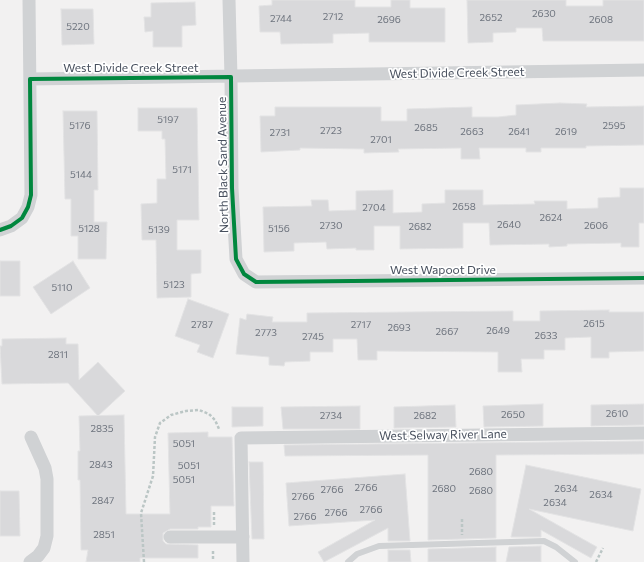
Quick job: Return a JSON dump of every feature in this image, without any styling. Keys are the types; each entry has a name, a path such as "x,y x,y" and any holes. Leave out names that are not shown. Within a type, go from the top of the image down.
{"street":[{"path":"0,230 11,226 22,218 28,207 31,195 29,0"},
{"name":"North Black Sand Avenue","path":"229,0 232,188 236,259 244,274"},
{"name":"West Divide Creek Street","path":"30,79 644,70"},
{"name":"West Wapoot Drive","path":"244,274 256,282 644,278"},
{"name":"West Selway River Lane","path":"243,537 242,438 644,433"},
{"path":"30,562 38,556 47,536 47,479 45,468 31,437"},
{"path":"170,537 243,537 243,562"}],"lane":[{"path":"348,562 357,554 379,546 544,542 556,547 575,562"}],"path":[{"path":"144,562 141,513 153,476 155,437 160,423 171,415 186,411 199,410 209,414 215,420 219,429"},
{"path":"596,562 603,548"}],"building":[{"path":"272,0 355,0 355,7 391,7 391,0 410,0 410,8 445,8 445,42 369,42 369,33 333,34 333,43 281,44 280,32 260,32 259,6 272,5"},
{"path":"467,0 566,0 566,6 603,6 603,0 644,0 644,41 543,41 542,28 516,28 516,32 493,33 493,42 468,43"},
{"path":"195,2 196,25 182,26 182,47 153,47 153,31 145,32 144,17 151,17 151,3"},
{"path":"61,9 93,9 94,44 62,45"},
{"path":"560,103 587,104 586,107 644,106 644,145 586,146 586,148 541,148 541,152 526,152 526,148 479,148 480,159 461,159 461,148 398,149 399,152 364,153 364,149 300,148 300,150 261,152 260,116 275,116 275,107 381,107 381,121 407,121 407,109 472,107 472,117 498,117 516,115 516,105"},
{"path":"138,108 197,108 199,220 177,220 177,250 201,250 201,273 191,274 191,297 157,298 156,240 142,240 141,204 157,203 157,179 166,179 165,139 162,139 162,131 138,131"},
{"path":"63,111 97,111 98,190 94,190 94,222 107,222 106,259 78,259 78,236 71,236 71,199 65,199"},
{"path":"620,188 644,188 644,223 639,223 639,247 621,247 621,243 567,244 567,246 549,247 549,244 490,245 489,223 463,223 463,248 400,249 400,226 374,226 374,250 356,250 356,248 327,249 326,242 294,243 294,251 264,252 263,207 312,206 311,200 328,200 329,211 356,210 356,191 393,190 393,213 422,212 422,204 445,203 445,190 483,190 483,205 535,204 534,201 567,201 567,209 598,208 598,198 620,197"},
{"path":"0,261 20,261 20,296 0,296"},
{"path":"73,261 90,288 51,314 33,287"},
{"path":"188,299 229,314 213,358 197,352 200,345 175,336"},
{"path":"609,310 609,312 644,312 644,351 609,352 609,358 591,358 591,337 565,338 565,350 544,350 544,359 521,359 522,372 498,372 498,352 377,351 377,360 358,360 357,339 333,339 333,352 310,352 310,361 285,362 284,366 269,365 269,357 236,354 240,318 246,320 247,314 273,317 272,322 307,322 307,313 513,311 513,321 540,321 540,311"},
{"path":"66,338 66,344 78,344 79,380 98,362 125,391 98,416 68,383 2,384 0,346 2,346 2,339"},
{"path":"543,404 543,426 484,427 483,406"},
{"path":"644,404 644,425 591,426 591,405"},
{"path":"455,405 456,427 394,428 394,407"},
{"path":"360,406 360,429 283,429 281,407"},
{"path":"232,407 263,407 263,426 232,427"},
{"path":"124,415 126,514 170,514 168,433 208,432 208,437 232,437 234,506 211,506 211,527 198,527 198,529 170,529 163,533 163,541 166,544 198,545 198,558 140,558 140,562 86,562 88,550 81,550 80,480 78,480 78,451 80,451 79,416"},
{"path":"644,441 644,454 496,455 496,538 428,540 428,455 285,456 284,445"},
{"path":"249,462 263,462 264,539 252,539"},
{"path":"526,465 641,489 633,531 529,509 597,547 591,558 541,530 541,537 511,537"},
{"path":"405,474 410,541 388,541 388,528 324,562 318,552 375,520 289,526 286,483"},
{"path":"0,491 19,491 20,536 0,536"},
{"path":"541,546 541,562 506,562 509,547"},
{"path":"496,547 496,562 428,562 428,549"},
{"path":"388,550 410,550 411,562 388,562"}],"cycle path":[{"path":"0,230 11,226 22,218 28,207 31,195 30,79 231,77 232,188 236,259 244,274 256,282 644,278"}]}
